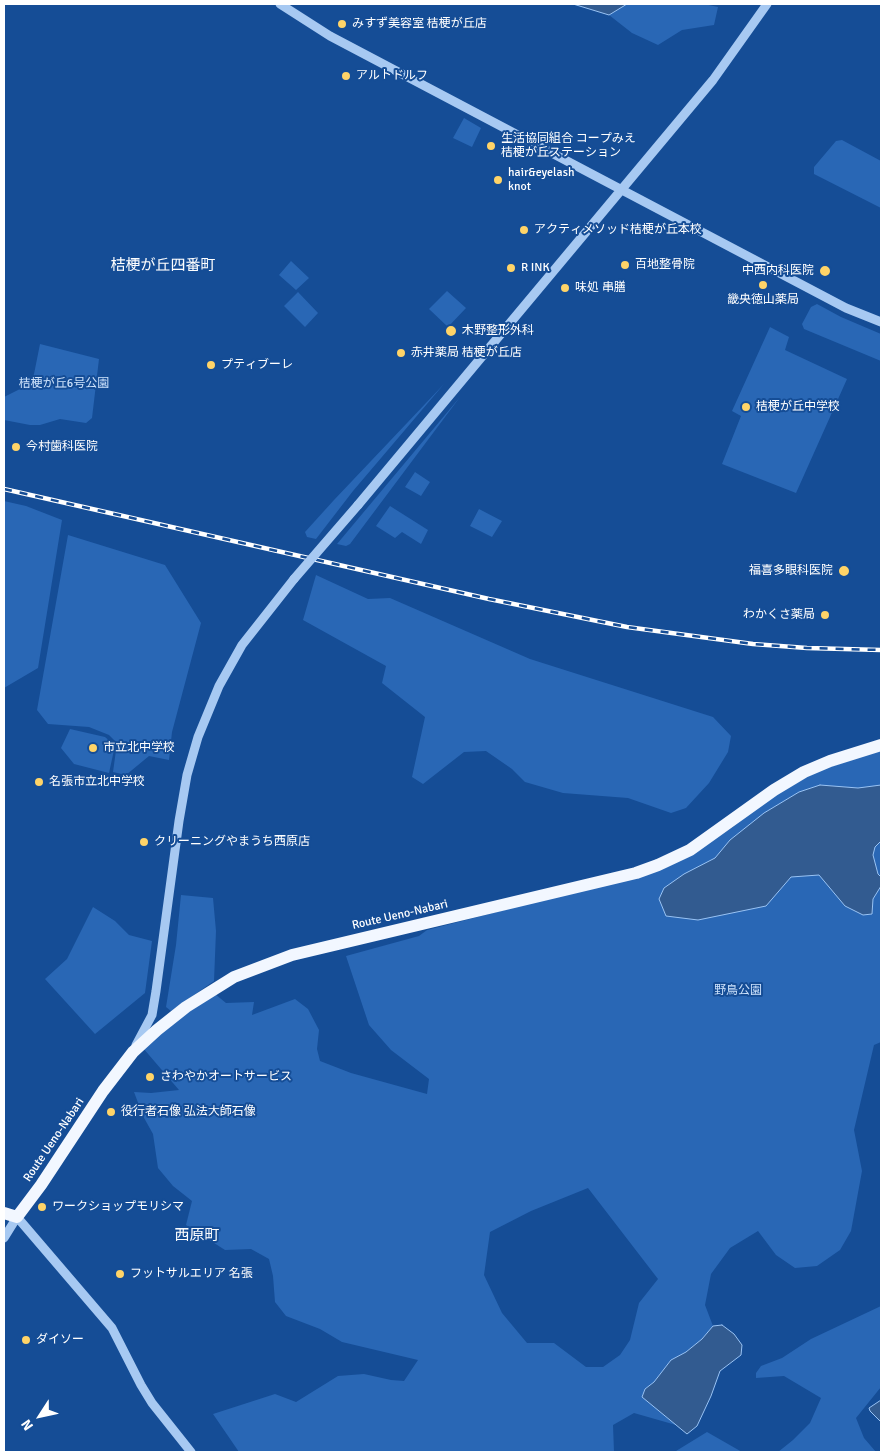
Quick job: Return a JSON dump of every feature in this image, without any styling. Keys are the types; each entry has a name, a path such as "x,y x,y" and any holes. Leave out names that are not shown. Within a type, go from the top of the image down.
{"main road":[{"name":"Route Ueno-Nabari","path":"17,1217 42,1185 108,1083 133,1052 156,1030 186,1007 226,982 252,969 292,955 636,873 658,866 690,850 774,790 804,772 830,761 881,745"},
{"path":"4,1213 17,1217"}],"street":[{"path":"280,4 330,36 846,308 881,322"},
{"path":"133,1052 152,1015 180,812 187,775 198,737 219,686 242,645 294,579 713,80 767,4"},
{"path":"4,1238 17,1217 112,1328 152,1403 191,1452"}],"green space":[{"path":"627,4 704,4 718,7 714,25 682,30 658,45 632,33 609,15"},
{"path":"464,118 481,128 472,147 453,138"},
{"path":"842,140 881,161 881,208 814,174 814,167 836,141"},
{"path":"291,261 309,278 296,290 279,275"},
{"path":"447,291 466,308 448,327 429,309"},
{"path":"298,292 318,313 305,327 284,306"},
{"path":"817,304 841,317 881,334 881,361 804,329 802,324 811,307"},
{"path":"770,327 789,337 785,350 847,379 796,493 722,464 741,416 732,411"},
{"name":"桔梗が丘6号公園","path":"40,344 99,359 92,418 86,423 60,419 40,425 30,425 4,420 4,397 31,381"},
{"path":"444,384 353,491 316,539 307,537 305,532"},
{"path":"460,397 350,544 346,546 337,544"},
{"path":"415,472 430,482 421,496 405,487"},
{"path":"4,501 26,506 62,520 38,668 4,688"},
{"path":"390,506 428,530 421,544 402,532 395,538 376,526"},
{"path":"479,509 502,521 492,537 470,526"},
{"path":"68,535 165,565 201,623 172,732 169,760 149,756 126,775 113,772 117,743 109,735 89,727 48,724 37,710"},
{"path":"316,575 368,599 390,598 530,659 713,717 731,736 728,752 709,783 686,808 671,813 628,798 563,793 525,782 512,769 486,751 464,752 423,784 412,777 425,717 382,683 386,666 303,620"},
{"path":"70,729 105,737 112,743 114,750 109,773 74,764 61,748"},
{"name":"野鳥公園","path":"881,750 881,1042 874,1045 854,1130 862,1171 851,1231 840,1250 817,1266 795,1268 776,1255 758,1231 730,1248 711,1274 705,1305 713,1326 702,1339 686,1352 671,1360 654,1382 645,1389 642,1396 676,1425 634,1413 613,1425 614,1452 239,1452 213,1414 275,1394 296,1402 338,1376 364,1374 404,1381 418,1360 342,1342 320,1329 286,1316 275,1302 273,1276 269,1259 251,1249 225,1250 186,1225 192,1201 173,1186 158,1168 153,1134 143,1116 134,1092 151,1093 179,1090 143,1048 201,1001 215,994 226,1003 254,1002 252,1015 295,999 308,1009 319,1030 317,1049 320,1061 351,1073 427,1094 429,1079 391,1050 369,1025 346,956 419,936 427,930 497,912 692,854 733,827 769,798 818,771","holes":["588,1188 658,1279 639,1303 630,1340 620,1355 603,1367 586,1367 554,1343 527,1343 502,1313 484,1275 490,1232 531,1211"]},
{"path":"181,895 213,898 216,931 214,981 171,1011 166,1007 176,945"},
{"path":"93,907 115,921 129,935 152,941 145,993 95,1034 45,979 67,959"},
{"path":"881,1306 881,1387 856,1418 864,1438 876,1452 778,1452 810,1423 821,1398 784,1376 756,1378 756,1373 761,1366 782,1358 811,1339"},
{"path":"707,1432 742,1452 676,1451"}],"shaded area":[{"path":"573,4 627,4 609,15"},
{"path":"820,785 858,788 881,785 881,841 875,847 873,855 878,874 881,877 881,886 873,899 872,914 863,915 845,906 819,875 791,877 766,906 698,920 666,916 659,899 664,888 684,874 715,858 730,840 764,813 799,792"},
{"path":"722,1325 734,1334 742,1345 741,1355 720,1371 697,1426 687,1434 642,1397 645,1389 654,1382 671,1360 686,1352 702,1339 713,1326"},
{"path":"881,1400 881,1422 869,1408"}],"railway":[{"path":"4,489 489,599 627,627 753,644 881,650"}],"place":[{"name":"みすず美容室 桔梗が丘店","path":"342,24"},
{"name":"アルトドルフ","path":"346,76"},
{"name":"生活協同組合 コープみえ 桔梗が丘ステーション","path":"491,146"},
{"name":"hair&eyelash knot","path":"498,180"},
{"name":"アクティメソッド桔梗が丘本校","path":"524,230"},
{"name":"百地整骨院","path":"625,265"},
{"name":"R INK","path":"511,268"},
{"name":"中西内科医院","path":"825,271"},
{"name":"畿央徳山薬局","path":"763,285"},
{"name":"味処 串膳","path":"565,288"},
{"name":"木野整形外科","path":"451,331"},
{"name":"赤井薬局 桔梗が丘店","path":"401,353"},
{"name":"プティブーレ","path":"211,365"},
{"name":"桔梗が丘中学校","path":"746,407"},
{"name":"今村歯科医院","path":"16,447"},
{"name":"福喜多眼科医院","path":"844,571"},
{"name":"わかくさ薬局","path":"825,615"},
{"name":"市立北中学校","path":"93,748"},
{"name":"名張市立北中学校","path":"39,782"},
{"name":"クリーニングやまうち西原店","path":"144,842"},
{"name":"さわやかオートサービス","path":"150,1077"},
{"name":"役行者石像 弘法大師石像","path":"111,1112"},
{"name":"ワークショップモリシマ","path":"42,1207"},
{"name":"フットサルエリア 名張","path":"120,1274"},
{"name":"ダイソー","path":"26,1340"}],"district":[{"name":"桔梗が丘四番町","path":"163,266"},
{"name":"西原町","path":"197,1236"}]}
